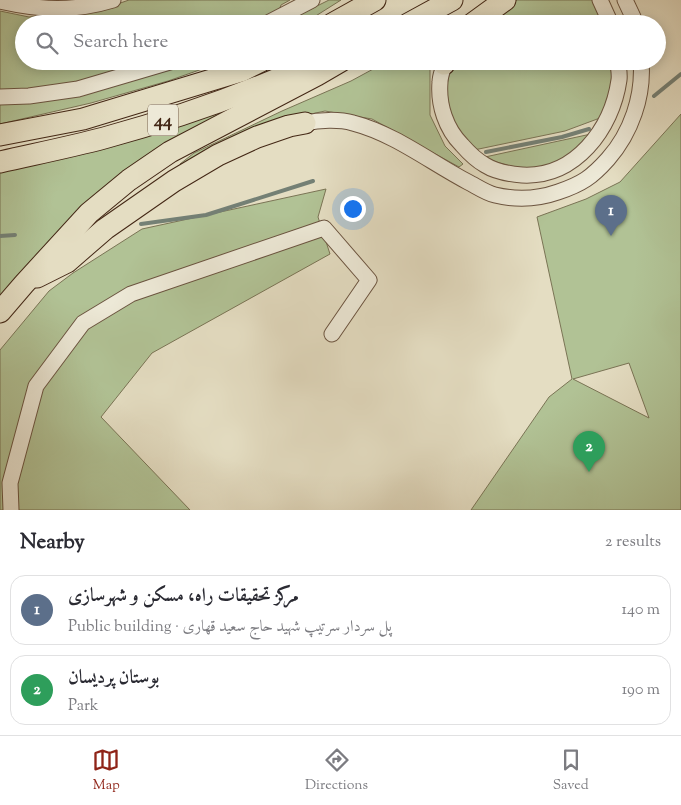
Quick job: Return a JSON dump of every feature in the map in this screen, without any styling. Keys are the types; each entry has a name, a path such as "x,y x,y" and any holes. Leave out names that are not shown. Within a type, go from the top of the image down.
{"highway":[{"path":"348,15 375,0"},
{"path":"424,15 452,0"},
{"path":"484,15 505,0"},
{"name":"44","path":"0,135 83,118 243,70"},
{"name":"44","path":"0,162 104,138 256,88 299,70"},
{"path":"0,312 89,213 129,180 170,152 326,70"},
{"path":"24,284 67,262 104,229 174,181 218,155 257,137 289,126 305,123"}],"street":[{"path":"0,0 37,8 71,8 86,7 113,0"},
{"path":"283,15 312,0"},
{"path":"600,0 607,15"},
{"path":"625,0 632,15"},
{"path":"0,97 30,96 78,88 144,70"},
{"path":"442,70 440,82 441,107 454,136 472,156 486,166 507,174 530,175 553,171 572,160 589,146 604,126 613,106 619,79 618,70"},
{"path":"305,123 320,120 352,122 380,132 446,170 493,194 523,198 547,196 569,189 596,173 613,154 628,129 637,108 642,70"},
{"path":"11,510 10,483 36,386 83,324 131,294 324,228 369,280 332,334"}],"green space":[{"path":"129,0 290,0 281,5 278,13 274,15 46,15 106,8"},
{"path":"329,0 341,0 317,15 299,15"},
{"path":"517,0 592,0 600,15 495,15"},
{"path":"0,11 19,15 15,15 15,70 126,70 79,84 0,93"},
{"path":"157,70 199,70 91,103 0,124 0,103 99,87"},
{"path":"371,70 430,70 430,115 445,146 463,164 459,167 372,119 325,111 269,123 180,164 194,153"},
{"path":"450,70 613,70 607,101 600,118 565,131 474,150 455,127 448,107 447,85"},
{"path":"261,94 93,199 67,222 0,297 0,168"},
{"path":"681,114 681,510 471,510 549,397 572,379 537,217 586,199 620,182","holes":["629,363 649,418 573,379"]},
{"path":"591,134 566,157 544,166 521,168 509,166 485,157"},
{"path":"326,189 318,217 330,254 152,353 101,417 190,510 0,510 0,350 49,291 73,273 142,229"}],"waterway":[{"path":"654,96 681,74"},
{"path":"486,152 562,137 589,129"},
{"path":"141,224 206,215 313,181"},
{"path":"0,236 15,235"}],"place":[{"name":"مرکز تحقیقات راه، مسکن و شهرسازی","path":"611,236"},
{"name":"بوستان پردیسان","path":"589,472"}]}
